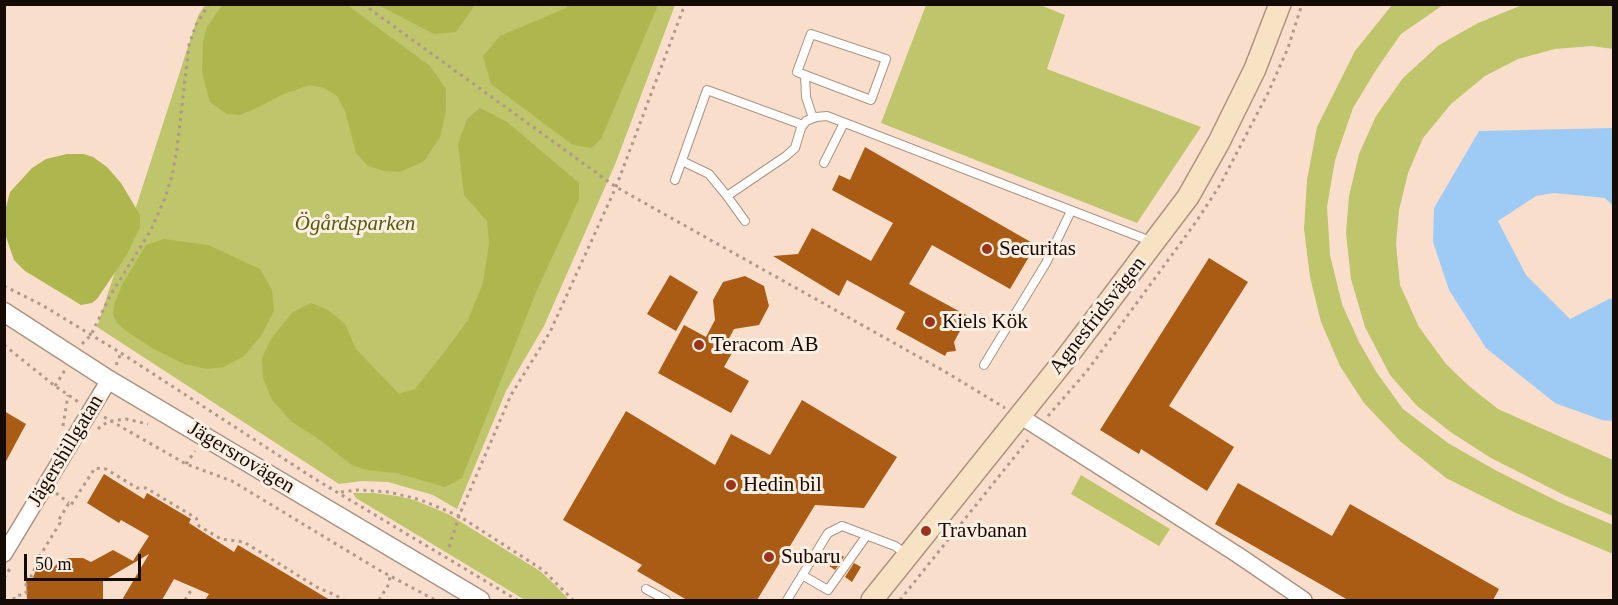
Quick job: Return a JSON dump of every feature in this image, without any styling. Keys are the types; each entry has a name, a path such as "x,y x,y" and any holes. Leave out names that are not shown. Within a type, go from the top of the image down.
{"main road":[{"name":"Agnesfridsvägen","path":"872,600 908,555 1012,409 1155,243 1188,197 1219,142 1255,69 1280,4"}],"street":[{"name":"Jägersrovägen","path":"4,312 110,380 480,600"},
{"name":"Jägershillgatan","path":"10,557 110,380"},
{"path":"1012,409 1304,600"}],"lane":[{"path":"811,34 886,59 871,99 805,75 797,72 811,34"},
{"path":"805,75 806,97 813,118"},
{"path":"675,180 707,90 803,125"},
{"path":"727,196 795,148 806,121 827,116 1155,243"},
{"path":"824,163 844,123"},
{"path":"682,161 709,174 745,221"},
{"path":"984,365 1046,263 1071,211"},
{"path":"787,600 828,534 842,526 895,546 908,555"},
{"path":"802,575 828,590 867,535"},
{"path":"646,589 666,600"}],"path":[{"path":"55,386 83,342 91,335 110,296 152,230 165,198 177,149 189,45 196,25 208,4"},
{"path":"363,4 616,187 1012,409 999,417"},
{"path":"449,547 459,516 511,395 550,332 616,187 685,4"},
{"path":"4,286 38,303 91,335 339,492 517,600"},
{"path":"34,308 38,303"},
{"path":"4,345 55,386 91,410 186,464 232,481 435,600"},
{"path":"1077,372 1083,377"},
{"path":"96,432 102,425 111,421 136,420 155,426"},
{"path":"186,464 196,448"},
{"path":"55,494 71,505 95,468 106,469 137,488 146,489 196,518 200,526 221,539 244,542 320,589 344,600"},
{"path":"339,492 358,490 389,492 421,500 459,516 543,570 573,600"},
{"path":"14,600 14,597 26,593 26,575 32,576 38,559 60,523 58,521 69,503"},
{"path":"4,578 10,557"},
{"path":"379,600 389,584 390,575"},
{"path":"185,600 192,589"}],"green space":[{"path":"223,4 347,5 430,66 446,89 446,111 440,137 424,161 400,172 384,171 368,166 356,153 345,111 337,96 324,88 310,85 283,94 240,115 227,114 210,102 202,72 203,42 207,27"},
{"path":"1038,4 1065,15 1047,69 1201,127 1137,223 881,123 926,5"},
{"name":"Ögårdsparken","path":"205,5 675,5 616,162 544,326 506,391 457,509 433,495 388,482 362,481 339,484 97,327 198,16"},
{"path":"378,5 475,5 456,32 434,34"},
{"path":"568,5 658,5 601,139 591,148 573,145 491,84 483,56 500,36 566,8"},
{"path":"1392,5 1443,5 1401,34 1353,108 1335,160 1327,207 1330,255 1342,304 1359,342 1377,373 1403,409 1448,443 1495,470 1559,502 1613,525 1613,554 1516,513 1446,478 1401,442 1364,403 1340,366 1321,322 1310,277 1304,229 1307,180 1317,127 1355,51"},
{"path":"1522,5 1613,5 1613,49 1592,46 1555,49 1518,59 1485,76 1451,104 1423,138 1408,173 1399,210 1396,244 1400,285 1419,327 1446,364 1469,386 1498,409 1613,460 1613,516 1564,495 1491,458 1452,433 1417,406 1390,375 1365,327 1351,279 1346,233 1349,196 1359,154 1376,116 1403,78 1439,45 1478,23"},
{"path":"480,108 507,122 579,183 579,199 537,290 462,478 445,487 397,473 366,470 352,465 292,422 272,400 263,378 262,358 271,339 293,312 311,303 328,310 345,324 356,349 399,394 415,389 468,320 483,283 489,243 487,221 464,195 458,144 467,119"},
{"path":"67,154 84,154 93,157 107,167 121,183 140,215 140,227 126,256 97,299 92,303 81,305 25,271 14,260 5,234 5,211 10,192 32,168 46,159"},
{"path":"164,239 208,245 260,269 272,290 274,311 261,336 244,356 224,367 206,369 184,364 152,348 117,323 113,314 123,283 146,245"},
{"path":"1081,475 1170,529 1159,546 1071,494"},
{"path":"353,493 397,496 414,500 448,514 540,571 569,600 525,600 356,498"}],"water":[{"path":"1613,128 1613,206 1605,198 1554,193 1536,196 1498,221 1526,275 1570,319 1613,299 1613,421 1602,420 1555,403 1486,348 1449,290 1433,242 1434,208 1479,131"}],"building":[{"name":"Securitas","path":"865,147 1036,245 1010,289 932,245 909,284 968,316 954,342 956,351 947,352 945,356 896,329 905,312 847,280 839,296 773,256 798,254 812,228 871,261 893,223 832,190 839,175 850,180"},
{"path":"1209,258 1248,282 1169,406 1234,447 1207,491 1141,449 1139,454 1100,430"},
{"path":"670,275 698,292 676,331 647,314"},
{"name":"Teracom AB","path":"745,276 764,286 769,306 759,325 734,329 724,348 732,353 724,367 749,381 731,413 658,373 684,325 706,337 715,320 713,300 723,282"},
{"name":"Hedin bil","path":"802,400 897,457 864,508 815,505 757,600 687,600 637,571 642,565 563,520 626,411 715,465 731,434 770,455"},
{"path":"4,411 26,424 4,465"},
{"path":"104,474 144,499 147,493 191,519 189,523 234,552 238,545 330,600 205,600 209,594 174,579 162,600 122,600 149,554 103,581 103,600 27,600 26,578 33,578 38,564 51,570 58,563 69,558 83,558 91,562 113,550 133,561 149,536 121,520 119,523 87,503"},
{"path":"1238,483 1332,536 1350,504 1499,589 1493,600 1348,600 1215,524"},
{"path":"836,551 844,557 835,570 828,565"},
{"path":"854,563 861,567 852,582 845,577"}],"place":[{"name":"Securitas","path":"987,249"},
{"name":"Kiels Kök","path":"930,322"},
{"name":"Teracom AB","path":"699,345"},
{"name":"Hedin bil","path":"731,485"},
{"name":"Travbanan","path":"926,531"},
{"name":"Subaru","path":"769,557"}]}
